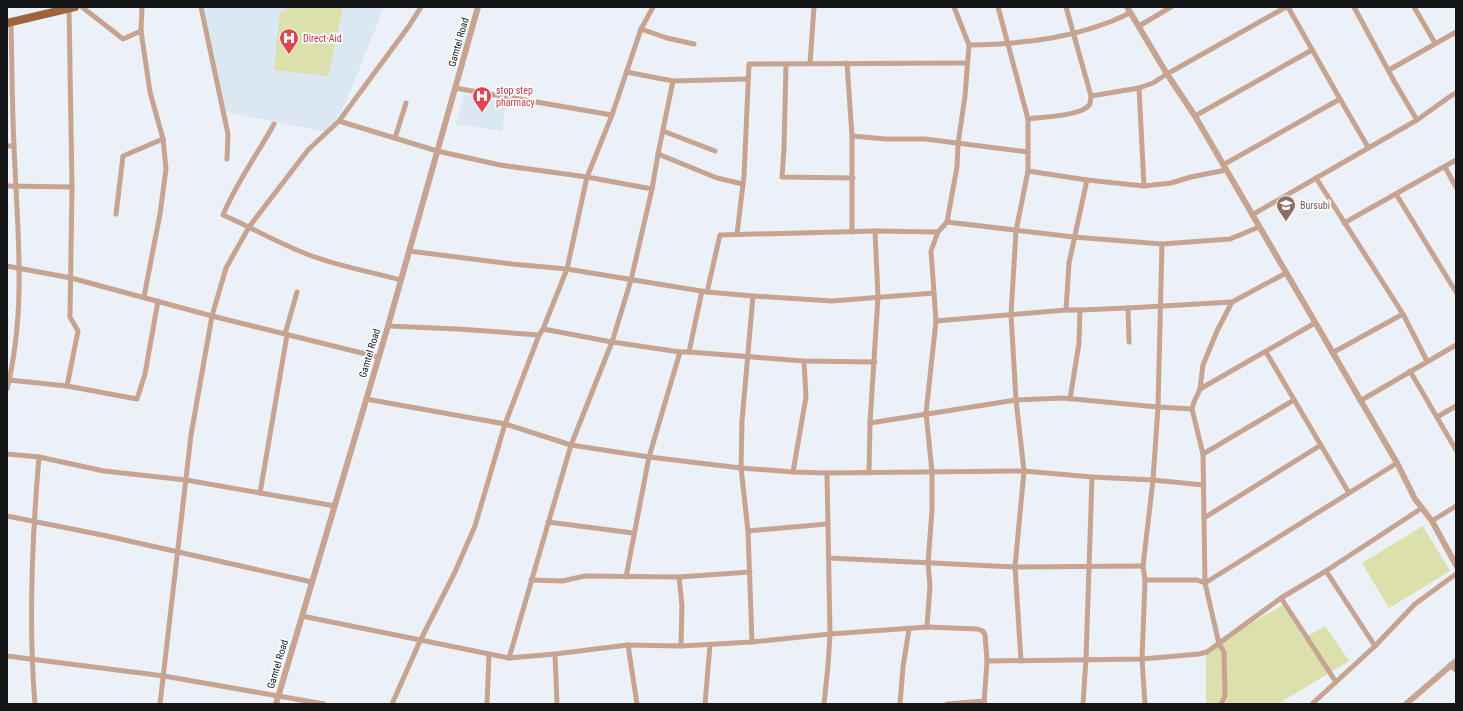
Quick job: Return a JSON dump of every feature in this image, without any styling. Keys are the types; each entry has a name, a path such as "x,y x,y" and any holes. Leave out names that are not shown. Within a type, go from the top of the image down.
{"main road":[{"path":"9,22 72,8"}],"street":[{"path":"82,7 123,39 141,31"},
{"path":"142,7 141,31 150,92 163,139 166,169 160,214 144,297"},
{"path":"201,7 228,134 227,159"},
{"path":"160,704 191,435 212,316 226,268 249,227 308,150 339,121 409,26 421,7"},
{"name":"Gamtel Road","path":"276,704 388,326 478,7"},
{"path":"392,704 420,641 455,572 475,526 505,424 539,335 543,329 567,269 587,177 612,115 640,29 653,7"},
{"path":"810,63 814,7"},
{"path":"927,627 930,586 928,563 932,510 932,472 926,413 936,321 931,251 938,232 947,222 957,168 958,144 965,96 969,45 954,7"},
{"path":"998,7 1028,118 1028,171 1016,230 1011,314 1016,400 1024,471 1015,567 1021,661"},
{"path":"1028,118 1064,115 1085,109 1090,104 1091,96 1066,7"},
{"path":"1139,26 1171,7"},
{"path":"1091,96 1139,88 1153,83 1287,7 1368,148"},
{"path":"1354,7 1417,120"},
{"path":"1414,7 1435,43"},
{"path":"67,386 78,331 70,317 72,8"},
{"path":"969,45 1009,44 1074,34 1118,19 1129,10 1167,74 1196,116 1224,168 1422,508 1432,521 1456,565"},
{"path":"7,389 17,330 19,268 19,233 9,22"},
{"path":"640,29 667,38 694,44"},
{"path":"1389,70 1456,32"},
{"path":"1196,116 1312,50"},
{"path":"847,63 852,136 852,232"},
{"path":"737,234 744,176 747,79 749,64 967,63"},
{"path":"786,64 782,177 852,178"},
{"path":"626,72 673,81 747,79"},
{"path":"508,658 571,445 612,342 631,280 652,189 673,81"},
{"path":"455,88 612,115"},
{"path":"1139,88 1144,186"},
{"path":"1252,215 1417,120 1452,94 1456,93"},
{"path":"1028,171 1087,180 1144,186 1171,183 1224,168 1340,99"},
{"path":"395,138 406,103"},
{"path":"339,121 437,151 500,165 587,177 652,189"},
{"path":"274,124 230,196 222,215 286,246 314,257 401,280"},
{"path":"663,131 715,151"},
{"path":"852,136 886,139 925,139 1028,152"},
{"path":"116,214 124,156 163,139"},
{"path":"7,146 14,146"},
{"path":"658,154 717,178 743,184"},
{"path":"1344,223 1456,160"},
{"path":"1445,167 1456,187"},
{"path":"1316,178 1403,314 1427,361"},
{"path":"1066,310 1069,263 1087,180"},
{"path":"7,186 72,187"},
{"path":"1396,194 1456,292"},
{"path":"947,222 1074,237 1162,244 1230,239 1259,227"},
{"path":"690,352 720,235 875,231 938,232"},
{"path":"869,473 870,423 878,297 875,231"},
{"path":"1145,704 1142,659 1145,580 1144,566 1154,480 1158,408 1162,244"},
{"path":"409,251 512,264 567,269 705,292 753,296 832,301 934,293"},
{"path":"7,266 71,278 212,316 378,357"},
{"path":"936,321 1066,310 1232,302 1286,273"},
{"path":"260,493 286,335 297,292"},
{"path":"752,642 748,531 741,468 742,421 753,296"},
{"path":"9,380 67,386 137,399 145,374 158,301"},
{"path":"1230,704 1222,703 1225,696 1224,652 1219,644 1205,583 1203,454 1192,409 1200,388 1203,365 1217,331 1232,302"},
{"path":"1128,308 1129,342"},
{"path":"1070,399 1080,343 1080,310"},
{"path":"1332,353 1403,314"},
{"path":"1200,388 1315,323"},
{"path":"388,326 539,335"},
{"path":"543,329 612,342 680,352 804,361 875,362"},
{"path":"1360,401 1456,345"},
{"path":"626,577 649,457 680,352"},
{"path":"1266,352 1349,493"},
{"path":"793,472 806,397 804,361"},
{"path":"1410,371 1456,450"},
{"path":"870,423 1016,400 1063,398 1158,408 1192,409"},
{"path":"366,399 505,424 571,445 649,457 741,468 827,473 1024,471 1203,485"},
{"path":"1203,454 1294,400"},
{"path":"1437,417 1456,406"},
{"path":"1204,518 1321,445"},
{"path":"7,454 39,457 104,471 186,480 334,506"},
{"path":"35,704 31,658 33,521 39,457"},
{"path":"1205,583 1397,463"},
{"path":"824,704 830,634 827,473"},
{"path":"1083,704 1086,659 1092,477"},
{"path":"1432,521 1456,506"},
{"path":"987,661 1142,659 1207,652 1281,598 1326,571 1422,508"},
{"path":"7,516 107,536 312,582"},
{"path":"548,522 634,533"},
{"path":"748,531 827,524"},
{"path":"829,558 1015,567 1144,566"},
{"path":"1326,571 1376,646"},
{"path":"531,580 562,581 585,576 678,577 750,572"},
{"path":"1312,704 1376,646 1415,604 1456,574"},
{"path":"678,577 682,605 680,646"},
{"path":"1145,580 1196,580 1205,583"},
{"path":"1281,598 1336,682"},
{"path":"302,616 508,658 628,645 710,645 927,627 978,629 984,631 986,635 987,661 984,703 947,704"},
{"path":"900,704 903,667 909,629"},
{"path":"628,645 637,704"},
{"path":"705,704 710,645"},
{"path":"555,654 557,704"},
{"path":"487,704 489,655"},
{"path":"7,656 164,676 324,704"},
{"path":"1406,704 1456,661"},
{"path":"1450,665 1456,670"}],"shaded area":[{"name":"Direct-Aid","path":"204,7 384,7 346,102 327,132 226,112"},
{"name":"stop step pharmacy","path":"464,95 506,103 502,131 456,124"}],"green space":[{"path":"291,7 343,7 328,76 274,70 280,13"},
{"path":"1423,526 1450,571 1389,608 1362,563"},
{"path":"1283,605 1304,638 1325,626 1349,661 1278,704 1206,704 1206,653 1226,638"}],"place":[{"name":"Direct-Aid","path":"289,55"},
{"name":"stop step pharmacy","path":"482,113"},
{"name":"Bursubi","path":"1286,222"}]}
